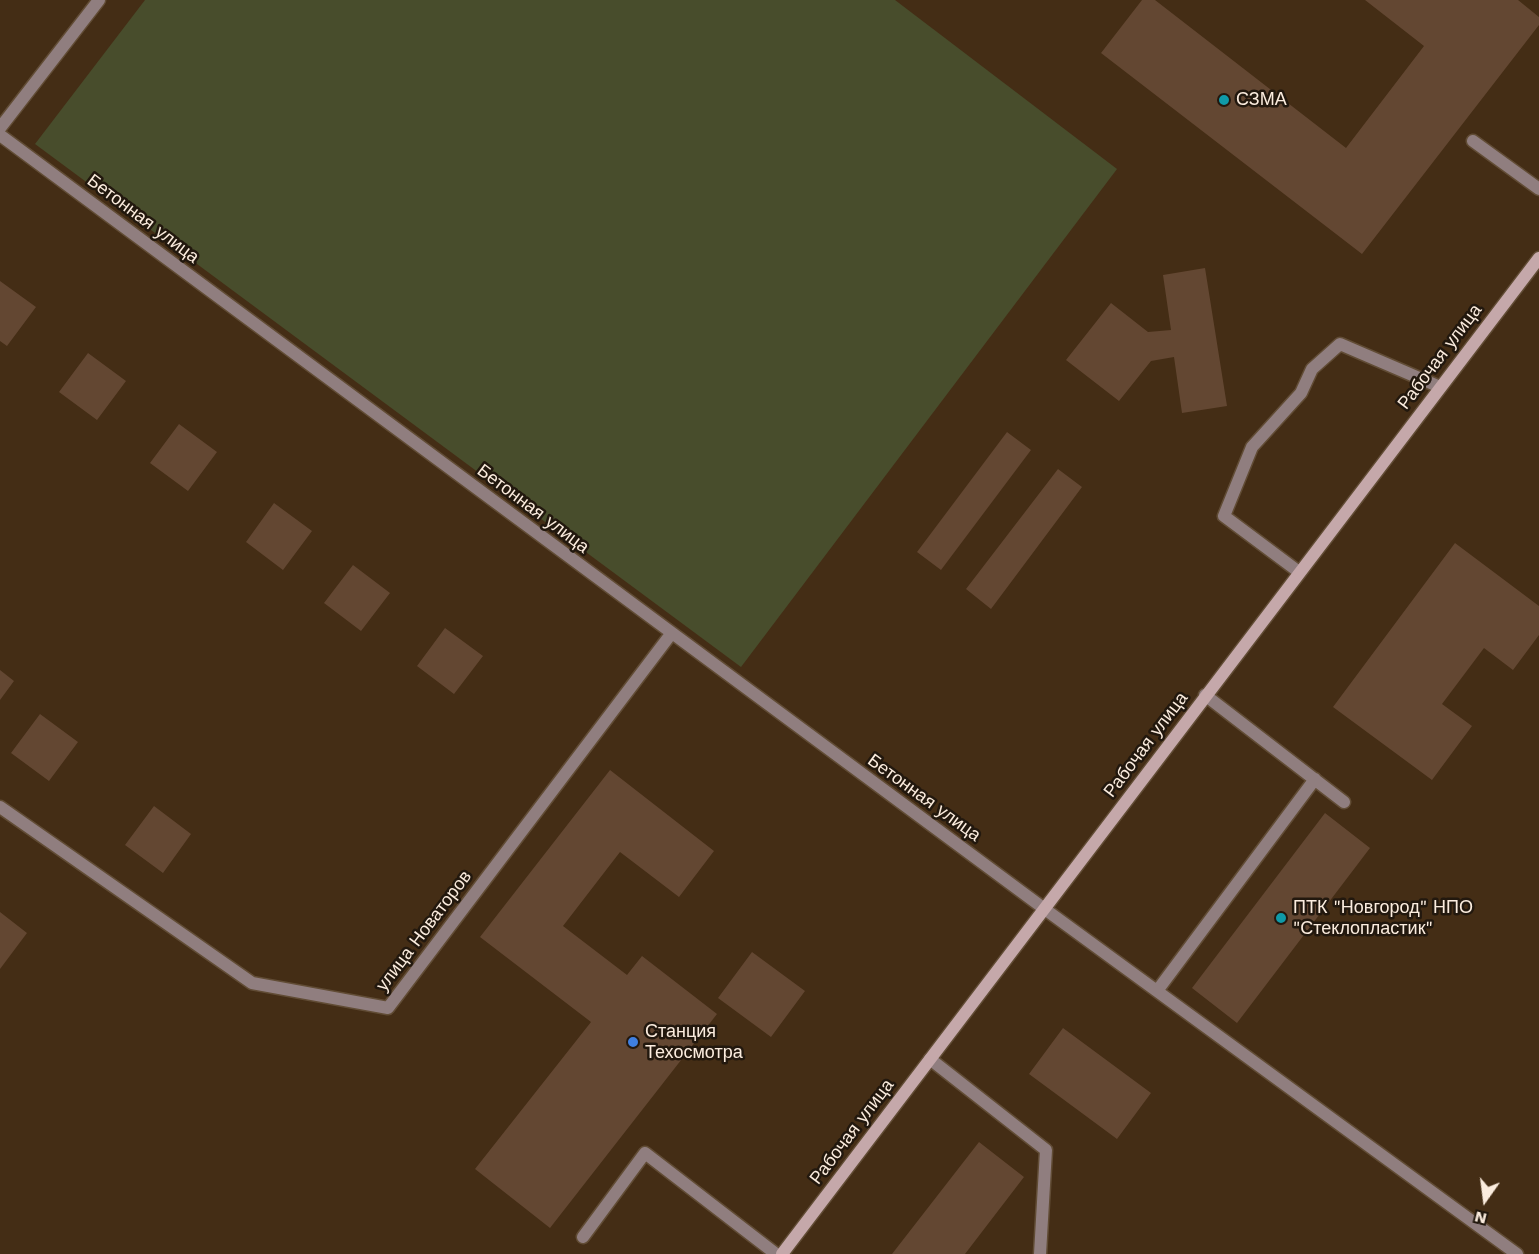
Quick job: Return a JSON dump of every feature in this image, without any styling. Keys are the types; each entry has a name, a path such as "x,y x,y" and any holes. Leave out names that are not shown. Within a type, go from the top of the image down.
{"main road":[{"name":"Рабочая улица","path":"782,1254 1046,910 1205,695 1539,258"}],"street":[{"path":"0,128 99,0"},
{"name":"Бетонная улица","path":"0,135 671,634 1517,1254"},
{"path":"1473,141 1539,189"},
{"path":"1299,572 1224,516 1252,447 1301,393 1312,369 1340,344 1440,387"},
{"name":"улица Новаторов","path":"0,807 252,983 388,1008 671,634"},
{"path":"1205,695 1344,802"},
{"path":"1157,991 1315,779"},
{"path":"930,1059 1046,1150 1040,1254"},
{"path":"583,1237 645,1153 776,1254"}],"green space":[{"path":"145,0 895,0 1117,169 741,667 35,144"}],"building":[{"name":"СЗМА","path":"1142,0 1155,0 1346,148 1424,46 1365,0 1518,0 1539,17 1539,25 1362,254 1101,53"},
{"path":"1205,268 1227,406 1182,413 1174,357 1151,361 1119,401 1066,360 1111,303 1148,332 1171,330 1163,275"},
{"path":"0,281 36,307 7,346 0,341"},
{"path":"88,353 126,381 97,420 59,392"},
{"path":"179,424 217,452 188,491 150,463"},
{"path":"1007,432 1031,450 941,570 917,552"},
{"path":"1058,469 1082,487 991,609 966,589"},
{"path":"274,503 312,531 283,570 246,542"},
{"path":"1455,543 1539,606 1539,635 1513,670 1484,648 1442,704 1472,726 1432,780 1333,707"},
{"path":"353,565 390,593 361,631 324,603"},
{"path":"445,628 483,656 454,694 417,666"},
{"path":"0,670 14,681 0,700"},
{"path":"40,714 78,742 49,781 11,753"},
{"path":"610,770 714,851 679,897 620,852 563,926 627,975 642,956 717,1014 550,1228 475,1169 591,1022 480,937"},
{"path":"154,806 191,834 163,873 125,845"},
{"name":"ПТК \"Новгород\" НПО \"Стеклопластик\"","path":"1325,813 1370,848 1237,1023 1192,988"},
{"path":"0,912 27,933 0,969"},
{"path":"752,952 805,991 771,1037 718,998"},
{"path":"1063,1028 1151,1093 1117,1139 1029,1074"},
{"path":"979,1142 1024,1177 965,1254 892,1254"}],"place":[{"name":"СЗМА","path":"1224,100"},
{"name":"ПТК \"Новгород\" НПО \"Стеклопластик\"","path":"1281,918"},
{"name":"Станция Техосмотра","path":"633,1042"}]}
